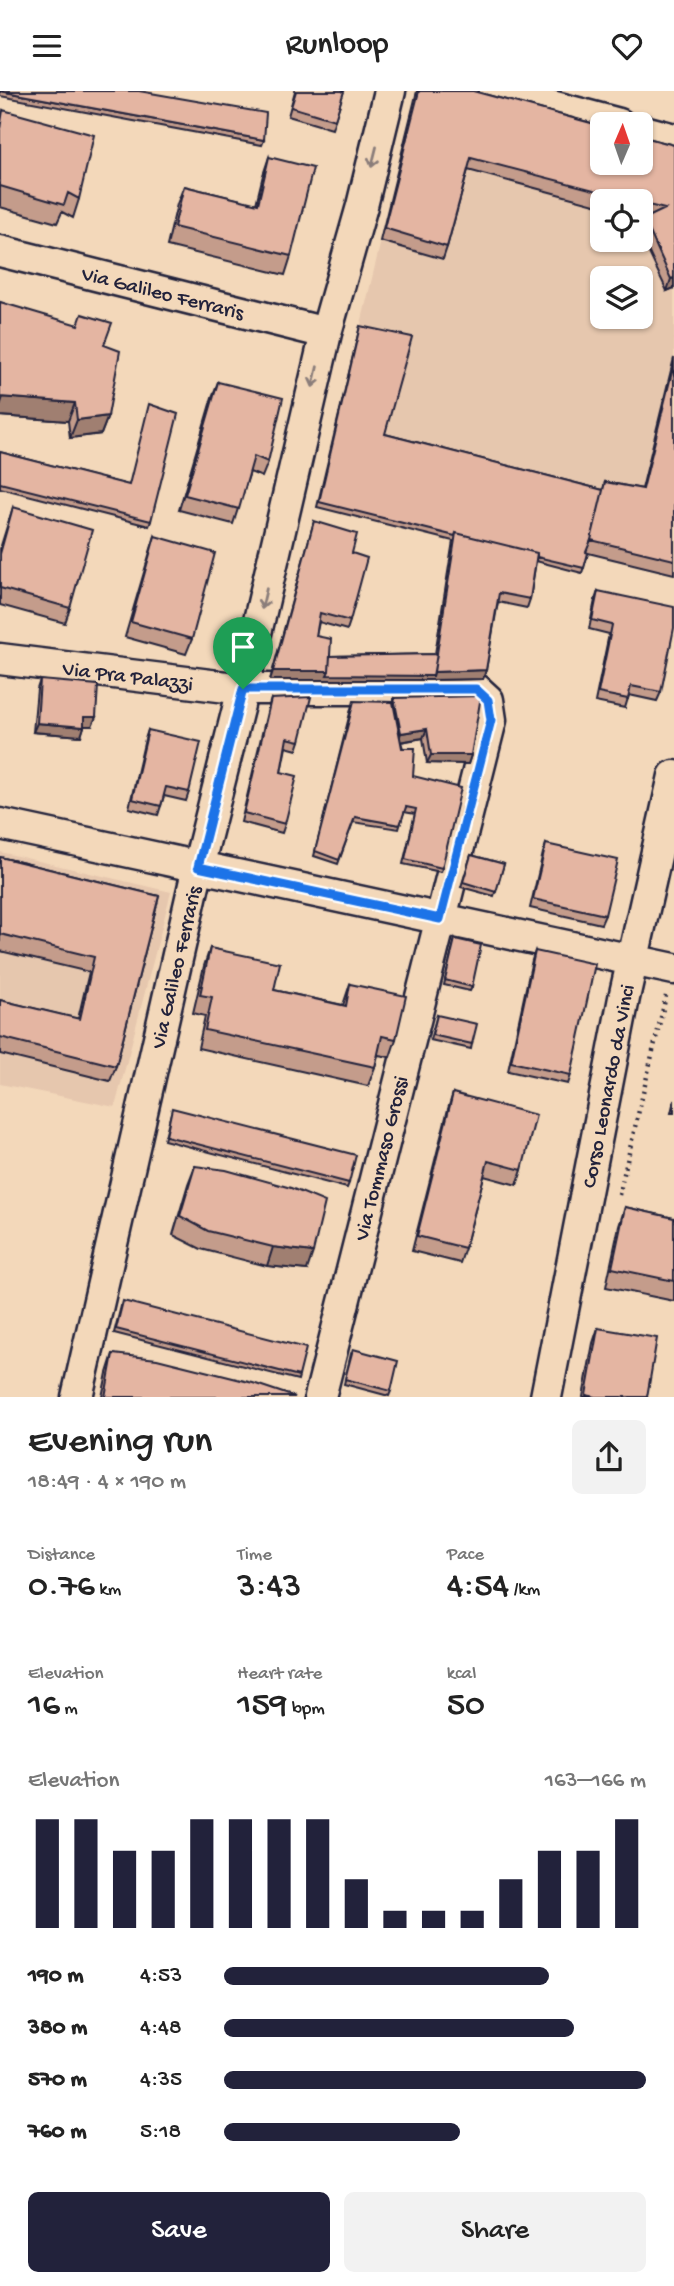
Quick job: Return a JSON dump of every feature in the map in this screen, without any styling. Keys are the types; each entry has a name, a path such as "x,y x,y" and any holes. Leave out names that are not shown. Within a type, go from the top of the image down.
{"street":[{"name":"Via Galileo Ferraris","path":"77,1397 198,867 243,689 326,333 362,206 390,91"},
{"path":"495,91 590,116"},
{"path":"653,133 674,139"},
{"name":"Via Galileo Ferraris","path":"0,251 326,333"},
{"name":"Via Pra Palazzi","path":"0,659 243,689 476,689 488,700 491,720 440,919"},
{"name":"Corso Leonardo da Vinci","path":"545,1397 633,961 674,776"},
{"path":"0,824 674,969"},
{"name":"Via Tommaso Grossi","path":"320,1397 440,919"}],"shaded area":[{"path":"417,91 590,158 590,175 653,175 653,161 674,158 674,574 587,552 582,573 317,507"},
{"path":"0,852 171,892 115,1107 0,1084"}],"building":[{"path":"0,91 139,91 266,113 264,140"},
{"path":"296,91 344,91 335,120 291,107"},
{"path":"419,91 473,91 590,123 590,175 653,175 653,139 674,145 674,278 671,279 653,239 653,215 665,209 653,206 653,189 590,189 471,158 447,247 384,228"},
{"path":"3,110 94,135 79,199 68,193 64,205 0,186 0,129"},
{"path":"269,157 313,168 291,256 174,227 184,186 258,204"},
{"path":"0,302 78,325 82,314 112,323 104,345 120,351 108,416 77,420 75,403 0,397"},
{"path":"360,326 412,337 385,434 603,490 584,568 537,557 537,553 456,533 455,536 319,502"},
{"path":"674,364 674,560 591,540 605,482 643,489"},
{"path":"218,382 283,398 268,462 254,456 239,509 185,495"},
{"path":"149,404 178,414 151,521 0,483 0,452 129,485"},
{"path":"13,507 92,530 70,608 0,588 0,554"},
{"path":"314,521 357,534 352,553 367,558 350,621 320,613 316,636 331,639 329,671 273,671"},
{"path":"456,533 537,553 530,599 499,593 486,670 434,672"},
{"path":"155,536 215,553 192,639 131,622"},
{"path":"598,591 674,607 674,628 661,692 631,686 628,699 598,693 612,625 592,620"},
{"path":"437,654 433,676 327,675 330,656"},
{"path":"40,680 98,685 96,717 84,717 84,727 37,723"},
{"path":"481,696 471,755 431,755 427,729 401,733 394,698"},
{"path":"311,697 300,741 287,738 281,772 297,776 285,824 244,813 271,699"},
{"path":"354,701 393,702 402,748 415,748 413,776 461,788 442,868 405,859 416,809 406,807 400,825 355,817 339,860 315,851"},
{"path":"148,730 201,742 189,792 166,787 161,806 132,799"},
{"path":"546,844 618,860 605,915 533,899"},
{"path":"471,855 504,864 496,892 463,882"},
{"path":"0,857 159,896 116,1066 0,1037 0,1000 80,1019 94,957 0,934"},
{"path":"455,939 481,945 472,987 445,980"},
{"path":"210,948 280,963 274,990 346,1006 350,984 406,996 396,1039 382,1036 375,1067 205,1030 212,997 200,995"},
{"path":"535,951 595,964 571,1075 511,1062"},
{"path":"437,1015 477,1024 472,1044 432,1035"},
{"path":"453,1093 536,1115 522,1170 488,1161 465,1248 417,1236"},
{"path":"172,1108 356,1155 349,1183 166,1136"},
{"path":"195,1166 226,1170 291,1188 325,1202 313,1252 273,1247 208,1231 180,1216"},
{"path":"625,1207 674,1218 674,1281 612,1268"},
{"path":"123,1301 306,1348 299,1376 116,1329"},
{"path":"598,1328 657,1338 647,1397 586,1395"},
{"path":"353,1349 398,1361 391,1391 345,1379"},
{"path":"113,1354 157,1359 253,1383 295,1397 105,1397"}],"route":[{"path":"243,689 476,689 488,700 491,720 440,919 198,867 243,689"}]}
